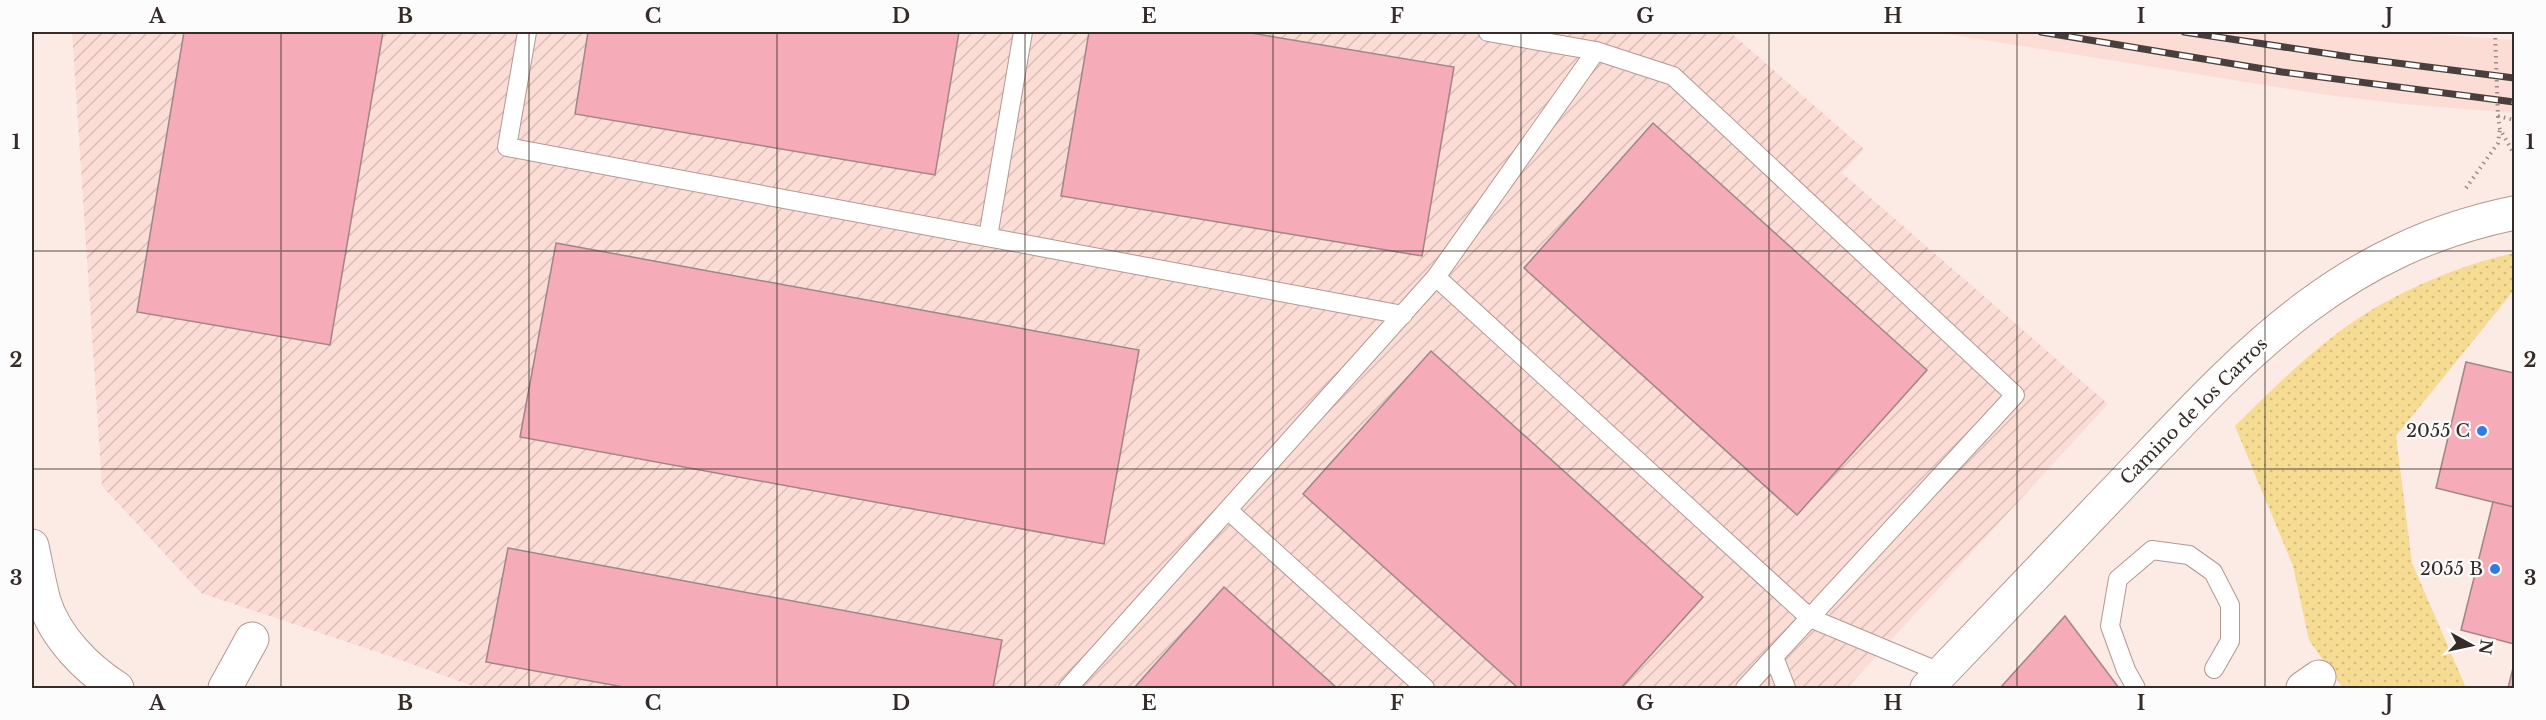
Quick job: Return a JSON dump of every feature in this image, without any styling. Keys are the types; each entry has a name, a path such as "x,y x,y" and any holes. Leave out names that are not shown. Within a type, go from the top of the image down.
{"main road":[{"name":"Camino de los Carros","path":"1935,681 2202,400 2279,327 2317,298 2387,256 2444,232 2514,213"},
{"path":"32,546 45,603 62,637 96,675 117,688"},
{"path":"225,688 252,639"}],"lane":[{"path":"527,32 507,147 1403,315"},
{"path":"988,237 1023,32"},
{"path":"1488,32 1596,51 1673,76 2015,395 1745,688"},
{"path":"1068,688 1436,277 1596,51"},
{"path":"1436,277 1810,618 1935,681"},
{"path":"1228,510 1425,688"},
{"path":"2136,688 2126,670 2110,626 2118,579 2152,550 2189,555 2213,572 2230,605 2230,641 2214,669"},
{"path":"1774,657 1786,688"}],"path":[{"path":"2463,193 2498,143 2500,129 2495,32"},
{"path":"2498,116 2514,120"},
{"path":"2500,129 2514,154"}],"shaded area":[{"path":"72,32 1730,32 1864,149 1842,173 2108,404 1847,688 478,688 201,593 102,486"},
{"path":"1935,32 2408,32 2514,40 2514,113 2403,104 2320,94"},
{"path":"2514,253 2514,290 2396,436 2412,563 2466,688 2343,688 2309,640 2293,566 2235,426 2310,355 2359,318 2414,287 2474,264"}],"building":[{"path":"184,32 383,32 330,345 137,312"},
{"path":"588,32 959,32 935,175 575,114"},
{"path":"1089,32 1245,32 1454,67 1422,256 1061,196"},
{"path":"1653,123 1927,370 1797,515 1524,268"},
{"path":"556,243 1139,350 1104,544 520,437"},
{"path":"1431,351 1703,597 1621,688 1518,688 1303,494"},
{"name":"2055 C","path":"2466,362 2514,373 2513,507 2436,488"},
{"name":"2055 B","path":"2493,502 2514,507 2514,644 2461,630"},
{"path":"508,548 1002,640 993,688 629,688 486,662"},
{"path":"1224,587 1337,688 1134,688"},
{"path":"2065,616 2119,688 2000,688"},
{"path":"2514,664 2514,688 2508,688"}],"railway":[{"path":"2041,32 2282,72 2514,102"},
{"path":"2184,32 2357,58 2514,78"}],"place":[{"name":"2055 C","path":"2482,431"},
{"name":"2055 B","path":"2495,569"}]}
